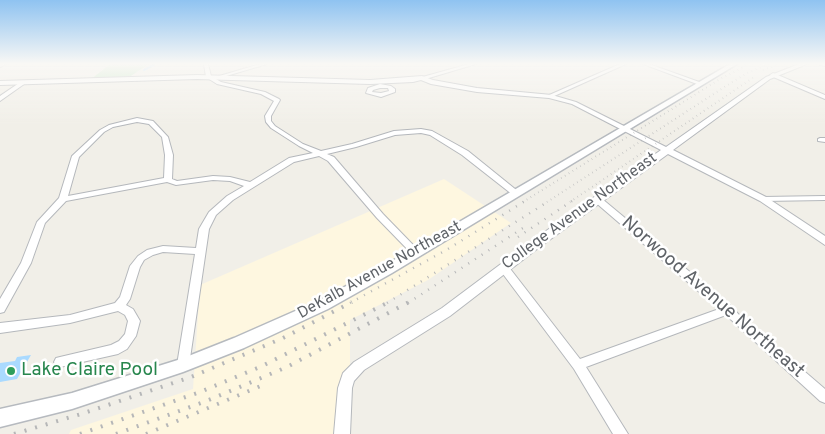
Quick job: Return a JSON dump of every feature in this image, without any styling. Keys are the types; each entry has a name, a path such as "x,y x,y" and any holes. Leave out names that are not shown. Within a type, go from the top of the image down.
{"main road":[{"name":"DeKalb Avenue Northeast","path":"0,418 72,401 183,365 256,336 323,305 416,253 697,84"}],"street":[{"path":"0,98 21,84"},
{"path":"224,84 274,97 277,100 268,116 268,121 273,127 337,165 380,216 416,253"},
{"path":"445,84 477,90 550,96 574,103 763,199 825,241"},
{"path":"550,96 577,84"},
{"name":"College Avenue Northeast","path":"342,434 345,388 348,378 359,366 446,312 666,149 760,84"},
{"path":"795,84 825,97"},
{"path":"0,309 26,263 41,222 63,199 76,156 102,131 119,123 145,121 156,126 165,138 167,145 169,155 168,180"},
{"path":"183,365 204,229 212,214 230,198 292,160 321,154 394,133 421,131 432,133 465,154 516,193"},
{"path":"63,199 168,180 176,183 213,178 230,178 251,185"},
{"path":"763,199 825,198"},
{"name":"Norwood Avenue Northeast","path":"598,200 728,310 825,397"},
{"path":"0,328 70,319 119,306 125,299 135,266 145,255 163,249 200,251"},
{"path":"504,268 578,365 621,434"},
{"path":"60,362 114,350 123,345 130,336 134,321 129,312 119,306"},
{"path":"578,365 728,310"}],"shaded area":[{"path":"444,179 511,223 428,280 350,320 350,434 69,434 71,430 193,389 200,285"}],"water":[{"name":"Lake Claire Pool","path":"31,355 17,379 0,382 0,363 15,361 17,357"}],"railway":[{"path":"523,202 712,84"},
{"path":"547,202 729,84"},
{"path":"570,202 743,84"},
{"path":"350,303 448,249 525,201"},
{"path":"387,303 549,201"},
{"path":"518,237 572,201"},
{"path":"408,303 523,228"},
{"path":"14,434 81,414 191,377 283,338 352,302"},
{"path":"80,434 200,392 260,367 389,302"},
{"path":"116,434 204,402 287,367 409,302"},
{"path":"146,434 263,385"}],"place":[{"name":"Lake Claire Pool","path":"11,371"}]}
